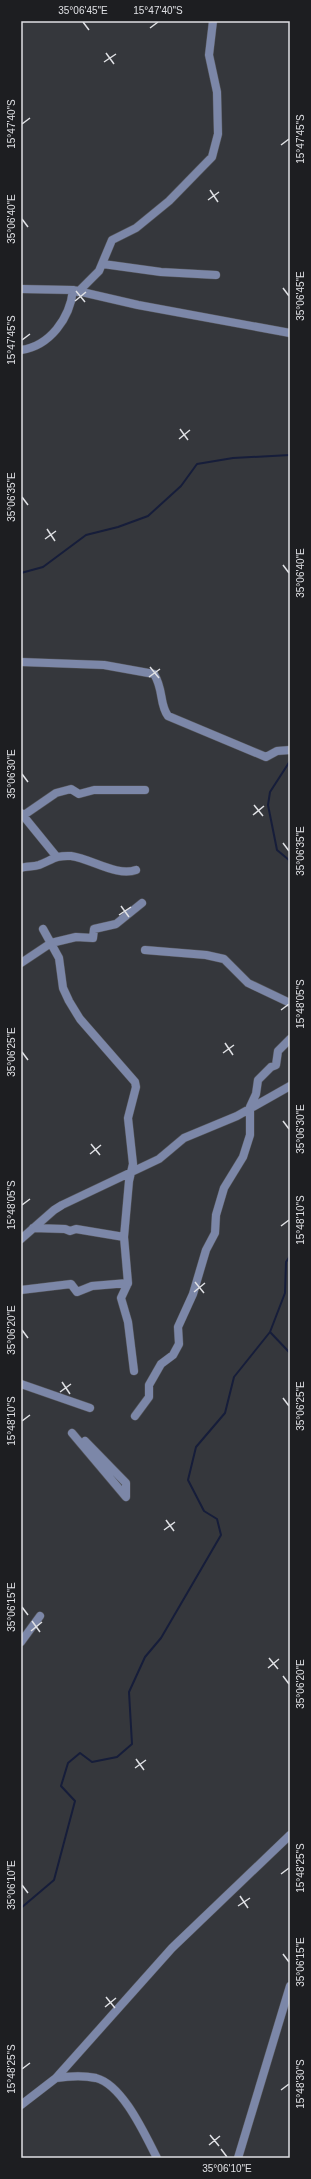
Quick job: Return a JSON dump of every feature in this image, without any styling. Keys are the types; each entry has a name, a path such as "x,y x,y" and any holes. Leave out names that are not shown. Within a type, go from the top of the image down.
{"street":[{"path":"21,350 42,344 54,333 63,321 75,291 99,271 112,240 136,228 158,210 212,157 218,134 217,92 209,55 213,21"},
{"path":"103,264 162,272 216,275"},
{"path":"21,288 75,291 290,333"},
{"path":"21,662 104,665 154,674 160,683 164,710 168,716 266,757 277,751 290,750"},
{"path":"56,856 23,814 56,793 71,789 79,794 94,790 145,790"},
{"path":"21,868 39,865 56,856 84,859 122,873 136,870"},
{"path":"21,963 52,943 76,937 93,938 94,929 116,924 142,903"},
{"path":"43,929 59,958 63,988 69,1001 80,1019 135,1082 136,1086 128,1118 133,1164 124,1237 128,1283 121,1298 128,1322 134,1371"},
{"path":"145,950 206,955 224,959 248,983 290,1003"},
{"path":"134,1416 149,1397 149,1385 161,1364 173,1355 179,1344 178,1327 190,1304 206,1250 215,1233 216,1215 224,1188 243,1157 250,1135 250,1107 256,1094 258,1080 271,1067 276,1066 278,1051 290,1039"},
{"path":"21,1239 54,1210 159,1159 184,1138 237,1116 250,1107 290,1086"},
{"path":"33,1228 65,1229 70,1231 76,1229 124,1237"},
{"path":"21,1290 71,1284 77,1292 92,1286 128,1283"},
{"path":"21,1384 90,1408"},
{"path":"72,1433 126,1497 126,1483 85,1441"},
{"path":"21,1642 40,1616"},
{"path":"21,2105 56,2078 172,1948 290,1835"},
{"path":"238,2158 290,1986"},
{"path":"56,2078 96,2078 105,2082 126,2103 157,2158"}],"waterway":[{"path":"21,573 43,567 86,535 118,527 148,516 181,486 197,464 233,458 290,455"},
{"path":"290,761 270,792 268,805 277,850 289,860 290,865"},
{"path":"21,1908 54,1880 75,1801 61,1786 68,1763 80,1753 92,1762 117,1757 132,1744 129,1692 145,1657 161,1638 221,1535 217,1519 204,1511 188,1480 196,1447 225,1413 234,1377 270,1332 285,1293 286,1262 290,1256"},
{"path":"270,1332 290,1353"}]}
